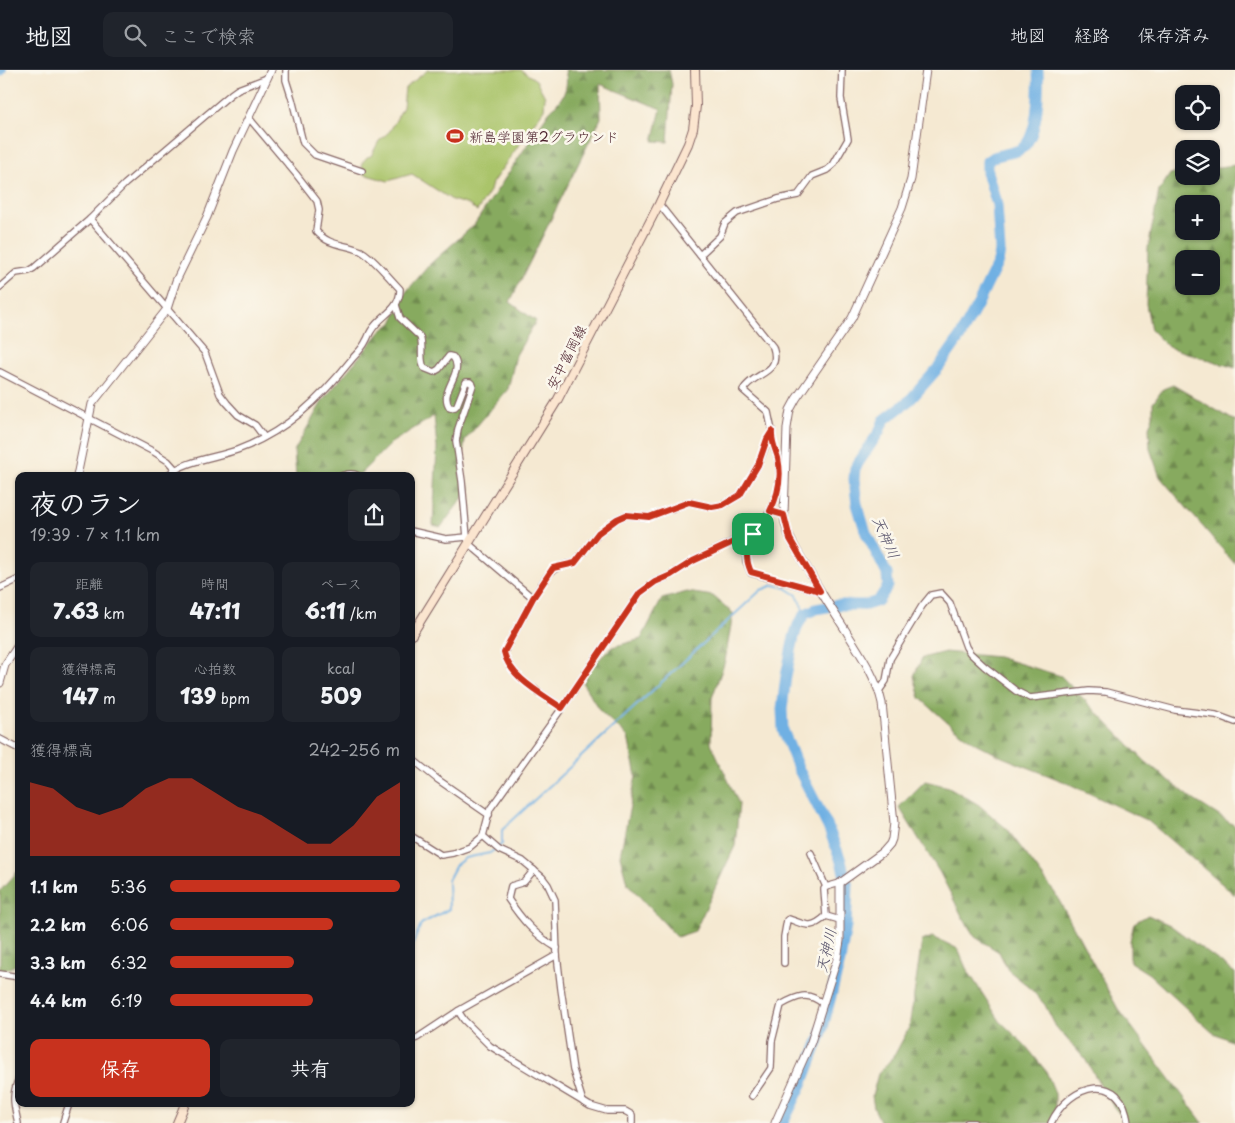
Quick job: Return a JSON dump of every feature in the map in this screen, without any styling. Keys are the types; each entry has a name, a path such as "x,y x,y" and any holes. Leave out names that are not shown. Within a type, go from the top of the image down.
{"main road":[{"name":"安中富岡線","path":"415,629 468,541 557,401 659,204 691,136 696,118 695,70"},
{"path":"177,1123 184,1107"}],"street":[{"path":"79,472 92,404 167,309 176,281 207,217 234,151 271,70"},
{"path":"286,70 286,80 303,143 315,155 362,171"},
{"path":"700,255 720,236 725,223 737,213 778,199 798,195 812,176 827,170 833,165 848,139 841,98 842,70"},
{"path":"826,886 841,882 883,852 890,844 894,823 882,703 879,691 864,660 820,591 790,539 784,515 787,428 790,410 796,399 852,318 902,208 909,187 913,165 926,70"},
{"path":"0,287 16,273 29,271 34,268 90,219 125,184 238,89 267,78"},
{"path":"173,472 198,461 239,449 290,423 319,398 339,376 366,342 371,330 396,305 400,298 400,289 361,251 332,244 321,237 316,231 319,210 317,201 249,118"},
{"path":"659,204 773,347 776,361 772,368 747,384 744,390 768,412 772,431 771,440 778,458 779,490 762,525 753,534 746,552 746,561 751,572 820,591"},
{"path":"90,219 205,352 220,394 238,415 255,425 264,437"},
{"path":"396,305 400,318 422,341 421,363 424,368 434,372 439,369 449,356 453,357 457,362 457,368 447,392 450,408 455,408 466,382 470,382 473,385 458,429 456,441 468,541"},
{"path":"0,372 154,452 168,461 176,470"},
{"path":"562,708 521,678 506,661 504,652 533,598 553,568 575,563 598,533 617,519 626,515 649,517 689,502 712,507 723,505 740,495 758,465 767,439 772,431"},
{"path":"770,511 784,515"},
{"path":"415,532 446,539 468,541 533,598"},
{"path":"415,839 441,855 453,854 470,847 483,836 490,808 562,708 640,593 655,582 671,575 693,561 753,534"},
{"path":"0,588 15,581"},
{"path":"879,691 886,680 890,659 922,606 931,595 941,593 950,603 970,653 1016,691 1030,698 1089,691 1106,692 1175,710 1216,715 1235,722"},
{"path":"0,683 5,665 15,650"},
{"path":"0,739 15,747"},
{"path":"415,761 489,815"},
{"path":"483,836 499,850 523,860 548,885 555,900 557,955 573,1070 582,1102"},
{"path":"784,963 784,937 787,920 809,926 818,924 826,916 824,889 826,886 812,853"},
{"path":"534,870 524,882 511,886 508,899 520,917 540,938 557,948"},
{"path":"776,1123 811,1042 837,959 840,942 841,882"},
{"path":"826,916 840,920"},
{"path":"415,1039 458,1011 557,955"},
{"path":"0,974 15,976"},
{"path":"752,1096 771,1068 772,1041 782,1005 798,996 816,998 823,1004"},
{"path":"458,1011 464,1020 490,1046 590,1106 607,1111 625,1111 632,1115 632,1123"},
{"path":"1051,1123 1057,1110 1068,1099 1086,1089 1099,1087 1114,1094 1121,1101 1128,1116 1128,1123"},
{"path":"15,1088 13,1100 18,1123"},
{"path":"63,1122 68,1107"},
{"path":"967,1123 974,1123"}],"green space":[{"name":"新島学園第2グラウンド","path":"428,70 521,70 536,80 545,97 544,109 492,183 490,191 477,211 469,205 452,200 412,174 388,181 363,174 362,163 367,157 371,156 379,141 390,131 403,107 405,88"},
{"path":"565,70 669,70 672,84 668,142 653,141 661,109 600,84 601,118 510,302 536,321 516,355 508,389 465,440 460,475 470,488 441,527 433,525 437,448 434,416 391,443 362,472 296,472 294,451 323,400 381,331 392,323 406,292 430,264 474,225 549,112 564,94"},
{"path":"1235,165 1235,368 1168,347 1151,330 1146,304 1148,248 1159,191 1170,174 1175,173 1175,185 1220,185 1220,167"},
{"path":"1173,385 1235,421 1235,564 1160,477 1150,449 1149,427 1153,416 1153,403 1163,389"},
{"path":"687,592 713,596 733,613 725,661 712,698 711,743 739,804 735,846 695,931 677,937 627,883 620,856 636,776 628,737 600,711 583,684 588,670 612,647 641,639 662,599"},
{"path":"945,652 998,657 1061,676 1146,762 1194,800 1235,826 1235,895 1148,821 1065,782 1002,757 975,743 949,724 920,698 914,676 922,658"},
{"path":"925,781 949,787 979,805 1007,829 1055,893 1117,1007 1203,1123 1127,1123 1113,1106 1085,1059 1056,1027 1045,1005 1028,986 1008,970 999,952 975,937 940,873 899,807"},
{"path":"15,874 15,965 0,973 0,891"},
{"path":"1148,915 1170,925 1235,973 1235,1043 1212,1032 1149,974 1130,962 1130,941 1134,923"},
{"path":"932,937 958,949 966,968 1000,1021 1025,1045 1046,1071 1055,1093 1055,1123 881,1123 874,1108 872,1096 878,1074 894,1056 909,1028 922,941"}],"waterway":[{"name":"天神川","path":"783,1123 803,1082 821,1035 840,961 846,926 848,887 840,858 828,827 798,768 783,730 782,709 794,637 798,625 805,614 816,609 838,605 866,605 878,601 888,586 887,574 866,533 857,504 854,479 855,468 879,432 884,420 910,400 939,367 960,337 998,262 1000,251 997,205 987,172 987,161 991,158 1019,150 1026,145 1031,136 1036,114 1038,70"},
{"path":"415,939 421,924 449,909 448,880 456,865 465,858 490,853 502,844 502,830 761,590 774,585 786,588 797,595 805,614"}],"place":[{"name":"新島学園第2グラウンド","path":"455,136"}],"route":[{"path":"772,431 771,440 778,458 780,476 779,490 770,511 784,515 790,539 820,591 751,572 746,561 746,552 753,534 693,561 671,575 655,582 640,593 562,708 521,678 506,661 504,652 533,598 553,568 575,563 598,533 617,519 626,515 649,517 680,507 689,502 712,507 723,505 740,495 758,465 767,439 772,431"}]}
